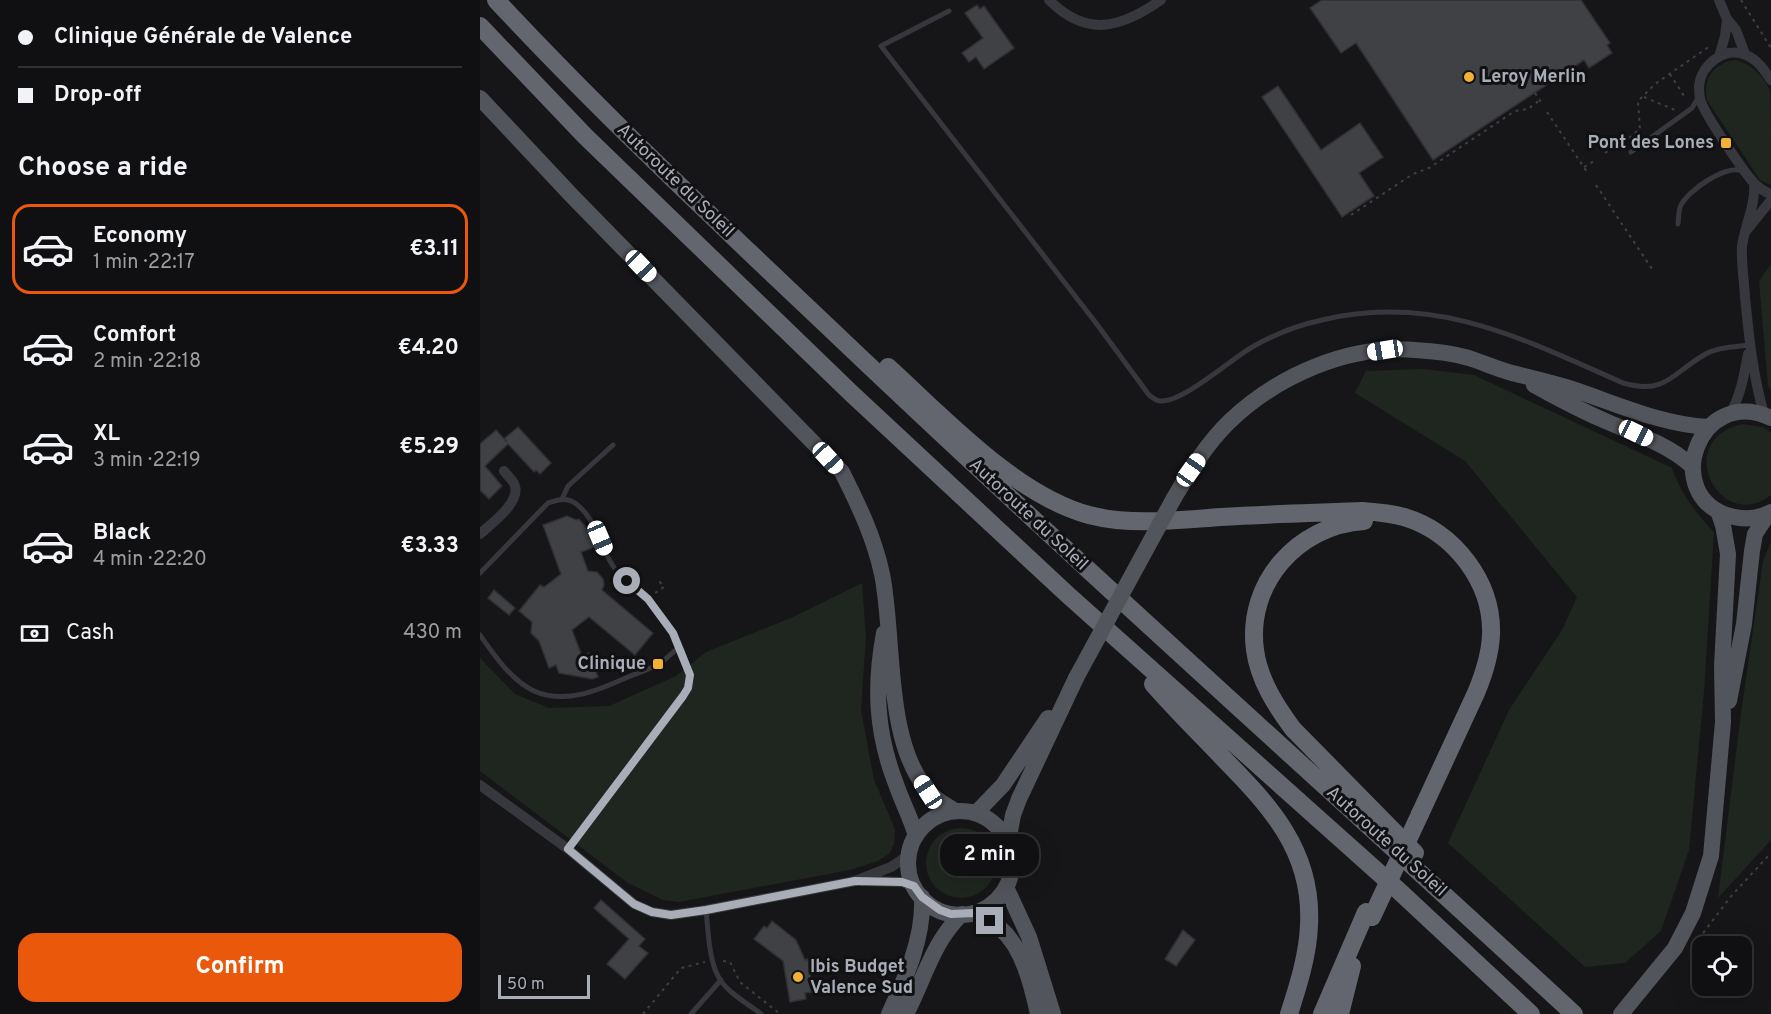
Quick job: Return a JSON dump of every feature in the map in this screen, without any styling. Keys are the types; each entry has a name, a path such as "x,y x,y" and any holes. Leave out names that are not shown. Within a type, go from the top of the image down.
{"highway":[{"name":"Autoroute du Soleil","path":"496,0 616,123 791,292 1072,556 1574,1014"},
{"name":"Autoroute du Soleil","path":"480,26 585,136 876,416 1077,603 1398,890 1531,1014"},
{"path":"791,292 884,364 981,452 1020,481 1063,505 1088,514 1131,521 1362,511 1384,513 1416,521 1428,527 1451,543 1470,565 1484,593 1491,621 1490,644 1483,675 1322,1014"},
{"path":"1417,812 1472,680 1482,639 1478,604 1470,583 1458,564 1442,547 1419,532 1389,523 1361,521 1344,524 1307,538 1288,553 1264,587 1256,618 1255,649 1261,671 1277,707 1293,729 1393,830 1512,957"},
{"path":"1077,603 1258,794 1288,835 1303,869 1310,925 1307,949 1289,1014"},
{"path":"1340,1014 1369,914"}],"main road":[{"path":"480,98 573,197 842,472 870,529 882,574 899,727 913,765 928,792 955,811"},
{"path":"1008,842 1013,815 1019,799 1076,678 1174,498 1206,448 1229,422 1255,400 1281,383 1332,361 1355,354 1385,350 1413,350 1467,358 1568,388 1661,420 1708,427"},
{"path":"1509,372 1562,400 1662,445 1693,467"},
{"path":"1768,416 1753,412 1722,417 1708,427 1700,439 1694,452 1693,467 1700,492 1718,511 1748,519 1770,513"},
{"path":"1622,1013 1676,948 1693,914 1711,856 1724,722 1722,666 1728,554 1724,525 1718,511"},
{"path":"1724,722 1736,671 1755,534 1770,513"},
{"path":"888,614 879,660 877,704 881,732 895,782 913,823 916,836"},
{"path":"976,813 1003,785 1076,678"},
{"path":"890,1014 919,938 922,924 918,892 910,876 909,855 916,836 926,824 939,815 955,811 976,813 989,819 1000,829 1008,842 1012,857 1011,872 1006,887 986,908 967,914 952,924 941,939 906,1014"},
{"path":"1006,887 1029,937 1053,1014"},
{"path":"918,892 940,910 967,914 1002,929 1011,941 1026,971 1038,1014"}],"street":[{"path":"1049,0 1074,19 1092,25 1107,26 1127,21 1161,0"},
{"path":"1719,0 1727,19 1736,30 1745,54 1760,65 1771,80"},
{"path":"1719,57 1727,19"},
{"path":"1745,54 1719,57 1706,68 1701,78 1699,96 1702,105 1754,183 1771,194"},
{"path":"1754,183 1742,246 1743,265 1755,381 1768,416"},
{"path":"1745,233 1771,200"},
{"path":"1730,414 1737,402 1743,382 1750,345"},
{"path":"480,534 516,496 515,485 504,471"},
{"path":"480,785 568,849 634,904 652,912 671,915 706,910 855,881 891,867 909,855"},
{"path":"855,881 902,882 918,892"}],"lane":[{"path":"949,11 881,46 1155,400 1163,401 1173,398 1253,347 1287,331 1323,319 1378,311 1434,314 1479,324 1636,387 1663,384 1705,354 1750,345"},
{"path":"1631,152 1692,108 1699,96"},
{"path":"1678,224 1679,208 1691,192 1732,169 1746,172"},
{"path":"562,499 568,486 613,445"},
{"path":"480,573 548,503 562,499 573,502 592,522 612,566 648,599 673,633 690,675 688,688 568,849"},
{"path":"480,635 522,683 536,692 559,697 602,689 658,664 680,647"},
{"path":"706,910 713,960 718,976 730,990 761,1014"},
{"path":"691,1014 721,980"}],"path":[{"path":"1741,0 1771,48"},
{"path":"1747,22 1752,19"},
{"path":"1629,138 1640,129 1638,101 1655,84 1712,45"},
{"path":"1670,74 1689,104"},
{"path":"1535,93 1542,105"},
{"path":"1643,97 1677,111"},
{"path":"1351,215 1413,174 1429,168 1515,111 1528,109 1539,100"},
{"path":"1547,112 1587,172"},
{"path":"1605,153 1618,145"},
{"path":"1584,167 1594,161"},
{"path":"1596,185 1654,272"},
{"path":"659,581 663,587 660,589"},
{"path":"1701,936 1732,895 1771,853"}],"shaded area":[{"path":"1735,60 1756,71 1770,90 1771,185 1760,180 1707,100 1708,78 1721,64"},
{"path":"1771,264 1771,391 1768,386 1759,281"},
{"path":"1423,369 1474,375 1672,468 1689,502 1714,532 1704,692 1689,850 1661,931 1625,963 1585,967 1448,843 1509,710 1562,630 1577,597 1465,461 1355,393 1366,371"},
{"path":"1743,424 1762,427 1771,432 1771,495 1752,504 1735,503 1721,494 1711,480 1707,464 1710,447 1721,433"},
{"path":"1771,542 1771,840 1718,898 1763,561"},
{"path":"862,583 866,637 861,710 874,780 895,829 894,844 889,854 878,861 850,870 679,902 663,900 628,883 480,771 480,658 515,694 549,708 609,706 676,676 706,652 791,618"},
{"path":"954,828 968,828 981,834 990,843 996,856 994,876 986,888 968,898 954,898 941,892 932,883 926,870 926,856 932,843 941,834"}],"building":[{"name":"Leroy Merlin","path":"1322,0 1581,0 1610,43 1607,45 1612,53 1589,68 1584,60 1433,160 1356,43 1341,53 1310,8"},
{"path":"977,5 980,9 984,6 1014,48 984,69 976,57 969,62 962,53 983,38 965,13"},
{"path":"1278,86 1321,150 1360,123 1383,157 1359,173 1374,196 1342,217 1262,97"},
{"path":"518,427 551,463 540,474 536,470 534,472 508,444 485,466 502,486 489,499 480,490 480,444 496,430 504,439"},
{"path":"567,516 579,519 589,531 595,547 581,552 588,571 597,572 603,579 602,590 653,633 635,655 589,617 572,630 582,656 589,653 598,677 592,679 559,673 556,665 549,668 539,641 531,633 532,622 519,611 540,585 544,587 561,574 543,525"},
{"path":"494,590 515,608 509,615 488,598"},
{"path":"601,900 645,939 639,946 648,953 625,979 607,964 629,939 594,908"},
{"name":"Ibis Budget Valence Sud","path":"772,921 796,940 805,960 808,959 813,992 805,993 806,999 790,1002 783,961 754,939 764,926 767,928"},
{"path":"1183,930 1195,940 1176,966 1165,959"}],"place":[{"name":"Leroy Merlin","path":"1469,77"},
{"name":"Pont des Lones","path":"1726,143"},
{"name":"Clinique","path":"658,664"},
{"name":"Ibis Budget Valence Sud","path":"798,977"}],"route":[{"path":"627,581 648,599 673,633 688,667 691,681 683,696 568,849 634,904 652,912 671,915 706,910 855,881 902,882 914,886 922,897 940,910 951,914 973,913 990,921"}]}
